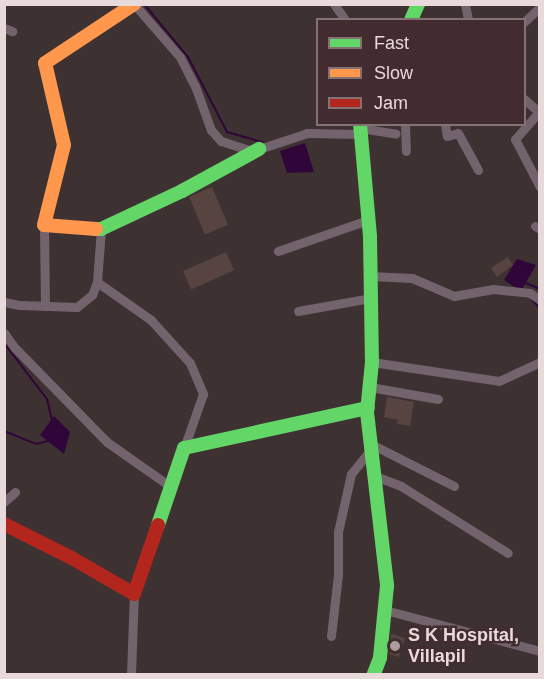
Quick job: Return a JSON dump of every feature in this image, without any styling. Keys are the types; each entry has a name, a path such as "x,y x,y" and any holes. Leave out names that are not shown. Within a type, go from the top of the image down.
{"street":[{"path":"45,306 44,218 64,145 45,63 134,4 180,57 216,136 228,144 248,150 259,149"},
{"path":"334,4 344,18"},
{"path":"526,21 540,7"},
{"path":"526,100 538,109 526,124"},
{"path":"405,126 406,151"},
{"path":"445,126 447,136 458,132 478,170"},
{"path":"524,126 514,139 540,187"},
{"path":"44,225 101,229 182,191 259,149 307,133 360,129 396,134"},
{"path":"360,129 368,220 370,276 372,362 368,408 387,586 380,658 374,675"},
{"path":"278,251 368,220"},
{"path":"4,302 77,307 92,295 97,282 101,229"},
{"path":"370,276 412,278 454,297 494,289 530,293 540,300"},
{"path":"97,282 151,320 190,363 203,393 135,594 131,675"},
{"path":"298,311 370,298"},
{"path":"4,333 15,348 107,442 171,487"},
{"path":"372,362 443,375 499,381 540,362"},
{"path":"370,387 438,399"},
{"path":"184,448 368,408"},
{"path":"372,446 454,486"},
{"path":"331,636 338,575 338,532 351,474 372,446"},
{"path":"375,476 401,486 508,553"},
{"path":"4,502 15,492"},
{"path":"4,524 70,557 135,594"},
{"path":"385,610 540,651"}],"shaded area":[{"path":"305,143 314,172 287,173 280,151"},
{"path":"517,259 536,265 521,291 504,280"},
{"path":"54,416 70,432 64,454 40,435"}],"building":[{"path":"212,187 228,225 205,235 189,197"},
{"path":"226,252 234,270 191,289 183,271"},
{"path":"508,257 513,265 497,277 491,268"},
{"path":"387,397 414,402 410,426 397,424 398,420 384,417"},
{"name":"S K Hospital, Villapil","path":"391,634 405,638 399,657 389,654"}],"waterway":[{"path":"144,4 188,57 227,132 263,142"},
{"path":"523,282 540,289"},
{"path":"532,300 539,307 539,361"},
{"path":"4,343 47,399 52,421"},
{"path":"539,366 540,384"},
{"path":"4,431 36,444 48,441"}],"traffic: fast":[{"path":"412,18 418,4"},
{"path":"360,126 370,237 372,362 367,412 387,586 380,658 374,674"},
{"path":"96,229 101,229 182,191 259,149"},
{"path":"158,525 184,448 368,408"}],"traffic: slow":[{"path":"96,229 44,225 64,145 45,63 134,4"}],"traffic: jam":[{"path":"4,524 70,557 134,594 158,525"}],"place":[{"name":"S K Hospital, Villapil","path":"395,646"}]}
